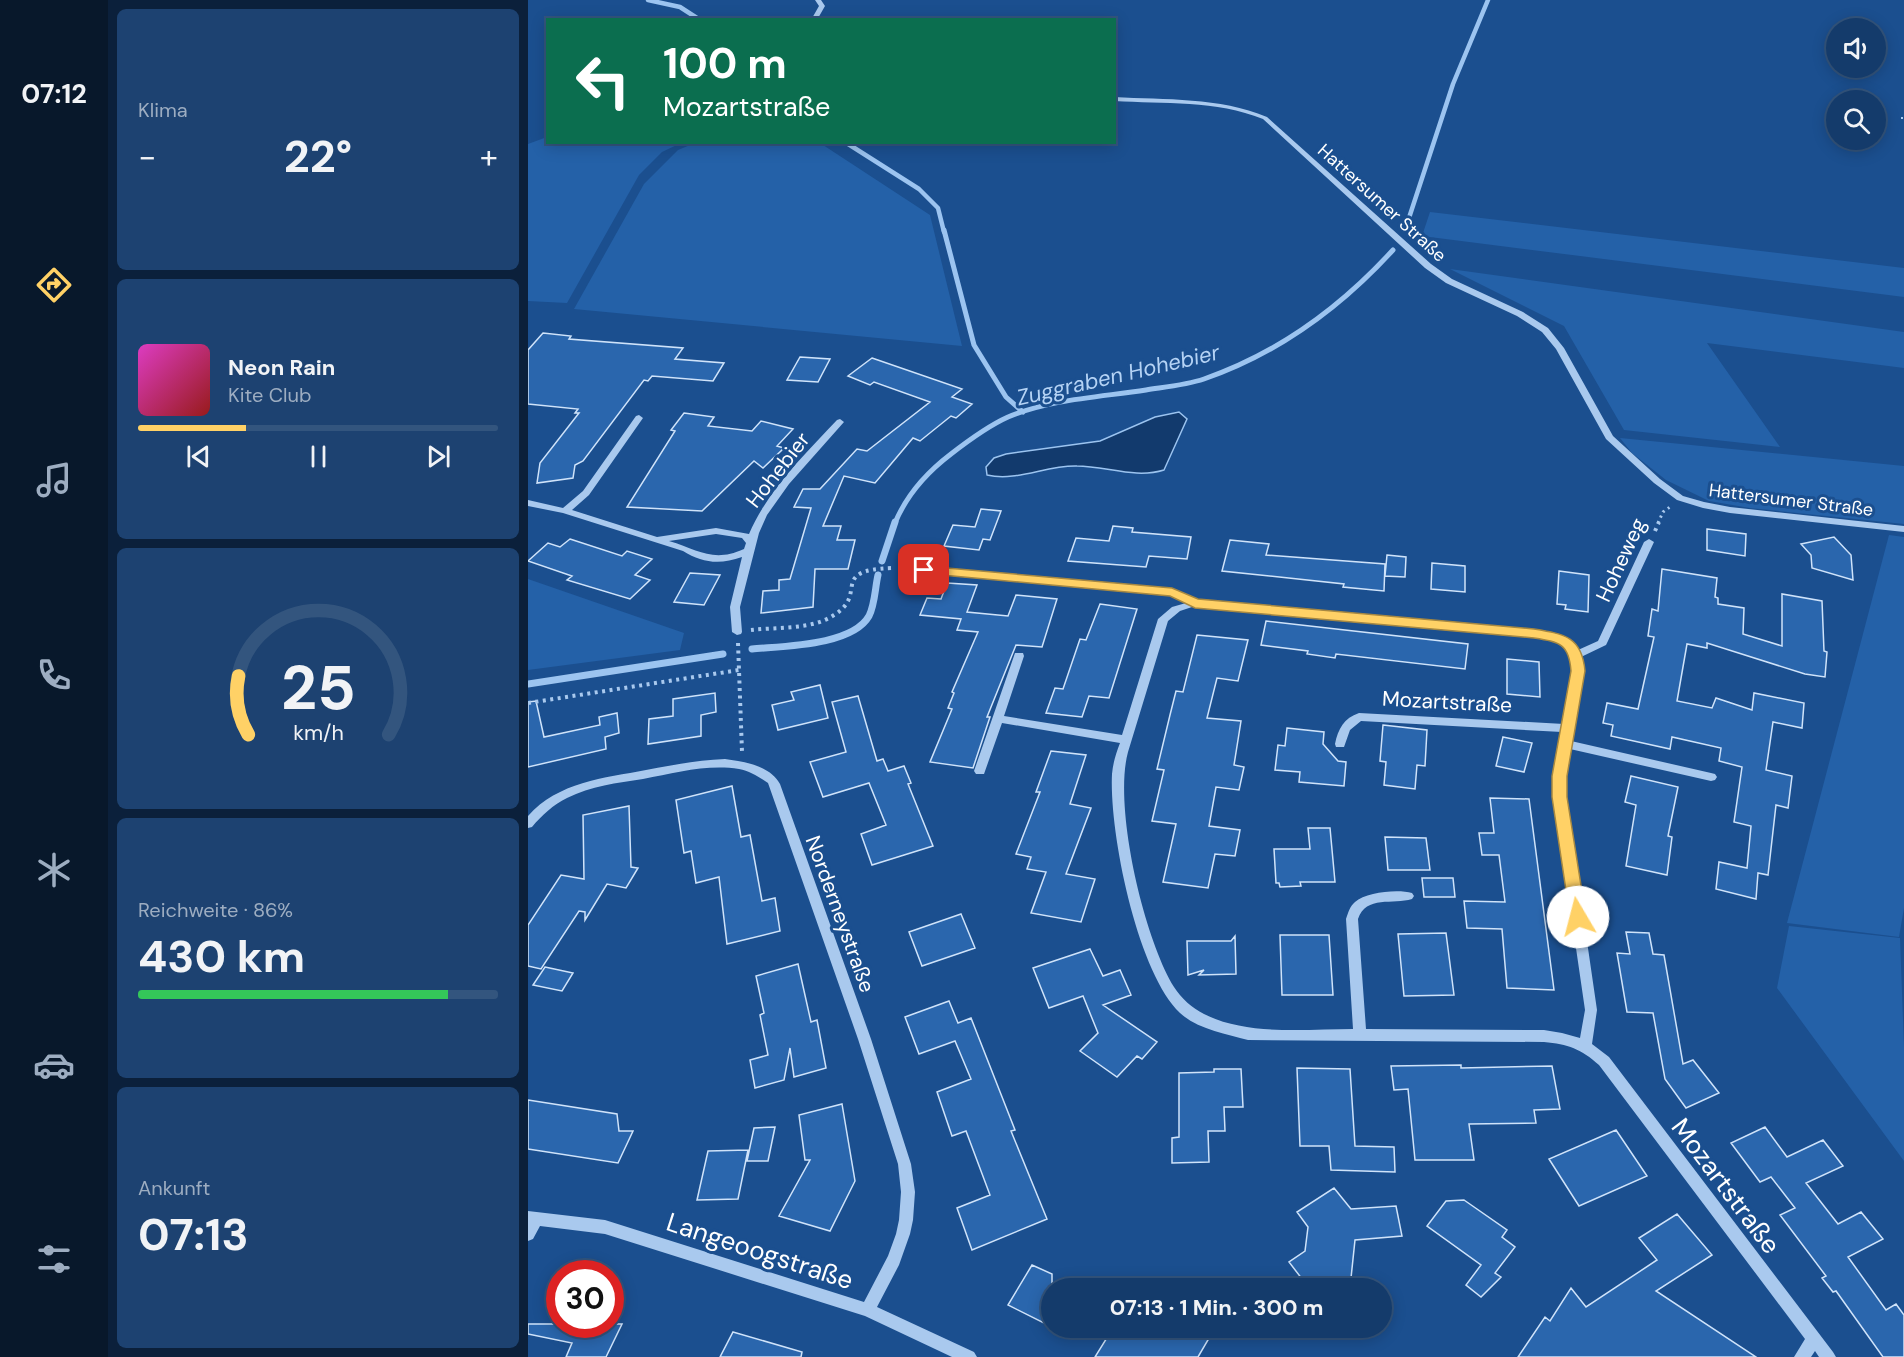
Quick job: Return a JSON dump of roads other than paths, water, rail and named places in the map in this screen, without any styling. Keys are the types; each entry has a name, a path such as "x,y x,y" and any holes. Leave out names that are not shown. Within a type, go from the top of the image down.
{"street":[{"path":"815,18 822,6 818,0"},
{"name":"Hattersumer Straße","path":"1116,99 1233,108 1265,118 1428,266 1449,281 1520,314 1545,330 1560,348 1609,437 1631,460 1680,498 1730,510 1904,529"},
{"path":"565,512 586,493 639,418"},
{"name":"Hohebier","path":"737,632 735,607 749,547 761,518 779,492 840,423"},
{"name":"Hohebier","path":"528,503 655,539 710,560 733,558 749,547"},
{"name":"Hohebier","path":"655,539 716,531 745,536 749,547"},
{"name":"Hoheweg","path":"1577,655 1602,643 1649,542"},
{"name":"Mozartstraße","path":"906,568 1172,592 1195,603 1553,636 1567,642 1577,655"},
{"name":"Mozartstraße","path":"1195,603 1176,609 1163,619 1118,772 1123,835 1132,894 1167,987 1184,1008 1209,1023 1248,1034 1544,1036 1565,1038 1585,1045 1604,1061 1828,1357"},
{"path":"1577,655 1578,671 1560,776 1560,797 1591,1010 1585,1045"},
{"path":"980,771 1019,656"},
{"name":"Mozartstraße","path":"1340,744 1342,733 1348,723 1359,717 1568,728"},
{"path":"998,719 1127,740"},
{"path":"1565,744 1711,777"},
{"name":"Norderneystraße","path":"528,824 537,812 556,796 620,778 734,762 758,770 774,781 787,824 867,1045 905,1164 908,1205 902,1243 867,1310"},
{"path":"1360,1035 1352,919 1354,908 1360,902 1408,896"},
{"path":"528,1234 532,1218"},
{"name":"Langeoogstraße","path":"532,1218 605,1227 867,1310 969,1357"},
{"path":"1802,1357 1814,1339"}],"waterway":[{"path":"648,0 680,7 697,18"},
{"name":"Zuggraben Hohebier","path":"1406,227 1453,84 1488,0"},
{"path":"848,144 919,189 938,208 944,232"},
{"path":"944,230 974,345 1006,397 1023,412"},
{"name":"Zuggraben Hohebier","path":"1023,412 1076,399 1183,384 1204,379 1231,368 1258,356 1307,326 1352,291 1393,250"},
{"name":"Zuggraben Hohebier","path":"895,523 911,493 942,461 993,425 1023,412"},
{"name":"Zuggraben Hohebier","path":"882,561 895,522"},
{"path":"752,649 815,643 848,633 860,626 871,611 878,575"},
{"path":"528,684 723,654"}]}
